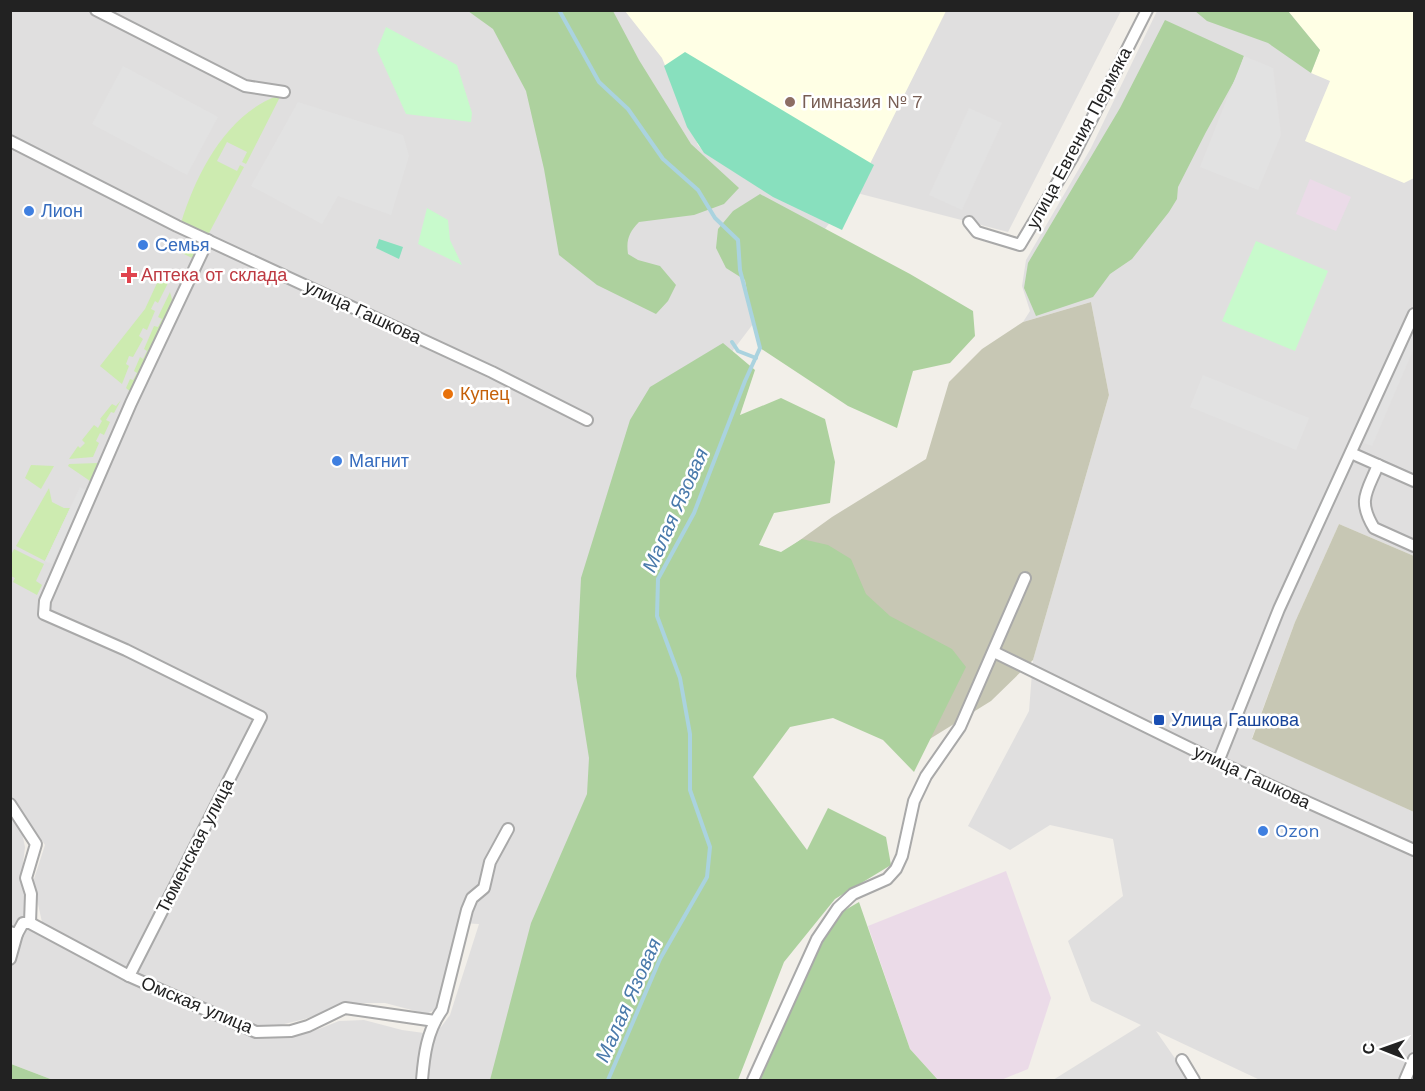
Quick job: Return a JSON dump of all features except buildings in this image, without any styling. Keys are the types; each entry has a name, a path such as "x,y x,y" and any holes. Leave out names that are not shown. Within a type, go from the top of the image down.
{"street":[{"path":"96,10 245,86 284,92"},
{"name":"улица Евгения Пермяка","path":"969,222 977,232 1020,245 1072,158 1147,10"},
{"name":"улица Гашкова","path":"10,141 208,240 492,372 587,420"},
{"name":"Тюменская улица","path":"129,976 261,717 126,650 44,614 45,601 131,403 208,240"},
{"path":"1218,762 1279,609 1414,314"},
{"path":"1351,453 1414,481"},
{"path":"1378,465 1364,500 1364,508 1374,528 1414,546"},
{"path":"753,1080 817,939 838,908 853,894 887,879 896,869 902,856 914,801 926,776 960,727 1025,578"},
{"name":"улица Гашкова","path":"994,652 1218,762 1414,850"},
{"path":"10,804 36,844 26,878 31,894 30,923 23,923 14,933 10,959"},
{"path":"422,1080 425,1051 435,1021 442,1010 467,910 472,898 483,888 490,862 508,829"},
{"name":"Омская улица","path":"30,923 129,976 256,1032 291,1031 308,1026 345,1008 435,1021"},
{"path":"1405,1080 1414,1059"},
{"path":"1182,1060 1194,1080"}],"shaded area":[{"path":"11,11 1121,11 1008,232 853,192 596,531 625,782 495,1080 53,1080 11,1064 10,815 22,833 25,847 21,880 25,897 24,916 28,927 246,1033 282,1038 319,1029 339,1021 364,1020 424,1033 441,1027 450,1015 479,924 460,923 439,1007 427,1014 385,1003 348,1003 305,1019 276,1026 255,1026 139,974 47,929 42,922 33,882 45,845 10,794"},
{"name":"Гимназия № 7","path":"625,11 946,11 839,226 705,153 698,145 662,58"},
{"path":"1157,11 1414,11 1414,556 1339,524 1295,622 1252,738 1414,812 1414,1080 1260,1080 1156,1031 1190,1080 1053,1080 1141,1025 1091,1001 1068,941 1123,896 1113,839 1050,825 1010,850 968,826 1029,711 1033,660 1109,395 1091,302 1023,322 1030,311 1022,286 1026,260 1091,148"},
{"path":"1288,11 1414,11 1414,178 1404,183 1305,141 1330,81 1311,73 1320,50"},
{"path":"1244,56 1273,68 1281,135 1258,190 1200,167"},
{"path":"123,66 218,117 187,175 92,124"},
{"path":"298,102 403,135 409,156 391,215 338,196 322,224 251,186"},
{"path":"969,108 1002,123 962,210 929,195"},
{"path":"1310,179 1351,197 1336,231 1296,214"},
{"path":"1091,302 1109,395 1033,660 991,701 912,750 746,579 832,517 926,459 949,382 982,349 1023,322"},
{"path":"1414,325 1414,348 1372,446 1364,443"},
{"path":"1203,375 1309,418 1296,450 1190,407"},
{"path":"80,487 87,491 52,564 45,561"},
{"path":"1339,524 1414,556 1414,812 1252,739 1295,622"},
{"path":"1006,871 1051,998 1028,1069 1001,1080 938,1080 910,1049 868,926"}],"green space":[{"path":"468,11 613,11 639,60 691,144 739,188 724,204 694,215 639,222 633,229 627,244 628,254 638,260 660,266 676,285 668,301 656,314 597,285 559,255 544,169 526,91 493,29"},
{"path":"1195,11 1288,11 1320,50 1311,73 1268,43 1207,21"},
{"path":"1165,20 1244,56 1237,76 1178,187 1177,199 1132,259 1110,274 1093,297 1036,316 1024,288 1028,263 1120,108"},
{"path":"386,27 457,65 472,113 471,122 406,114 377,50"},
{"path":"685,52 874,165 842,230 773,197 704,153 687,127 664,66"},
{"path":"277,96 280,97 246,164 242,162 247,152 227,142 217,161 237,171 240,165 244,167 208,235 181,223 195,185 228,132 259,105"},
{"path":"760,194 910,274 973,311 975,336 950,363 913,371 897,428 848,406 760,348 752,321 745,280 726,268 716,248 718,229 733,211"},
{"path":"427,208 448,220 450,240 462,265 418,244"},
{"path":"379,239 403,247 399,259 376,248"},
{"path":"1256,241 1328,271 1295,351 1222,321"},
{"path":"177,242 188,242 192,245 196,254 194,259 174,249"},
{"path":"163,270 168,283 158,303 155,301 151,309 155,311 147,330 143,328 139,336 143,339 133,357 129,356 126,364 129,366 122,384 100,366 145,309"},
{"path":"170,292 173,303 132,393 126,388 130,379 133,380 137,373 134,371 140,357 143,359 147,351 144,349 154,326 158,327 162,319 158,317"},
{"path":"723,343 755,370 740,415 781,398 825,419 835,462 830,503 774,513 759,545 781,552 802,539 828,545 851,559 866,594 890,616 952,649 966,667 914,772 883,740 833,718 790,727 753,777 807,850 828,808 886,837 891,865 835,899 784,962 738,1080 490,1080 531,923 587,794 589,758 576,676 581,578 630,420 650,387"},
{"path":"121,400 114,413 111,412 106,420 110,422 104,435 100,433 96,441 99,443 93,457 69,459 78,446 80,448 85,443 82,440 94,425 98,428 102,421 100,419 112,404 116,406"},
{"path":"98,463 90,481 68,466 69,464"},
{"path":"31,465 54,466 41,489 25,478"},
{"path":"49,488 52,502 64,508 70,508 45,561 16,546"},
{"path":"14,549 44,564 36,581 42,585 37,595 13,582 15,578 11,576 11,555"},
{"path":"859,902 910,1049 938,1080 760,1080 820,942 840,913"},
{"path":"11,1064 53,1080 11,1080"}],"waterway":[{"name":"Малая Язовая","path":"559,10 599,82 628,109 663,159 698,190 715,218 738,240 740,270 760,348 694,513 658,579 657,616 680,678 690,734 690,790 710,847 707,877 660,959 608,1080"},
{"name":"Малая Язовая","path":"732,342 738,351 756,358"}],"place":[{"name":"Гимназия № 7","path":"790,102"},
{"name":"Лион","path":"29,211"},
{"name":"Семья","path":"143,245"},
{"name":"Аптека от склада","path":"129,275"},
{"name":"Купец","path":"448,394"},
{"name":"Магнит","path":"337,461"},
{"name":"Улица Гашкова","path":"1159,720"},
{"name":"Ozon","path":"1263,831"}]}
